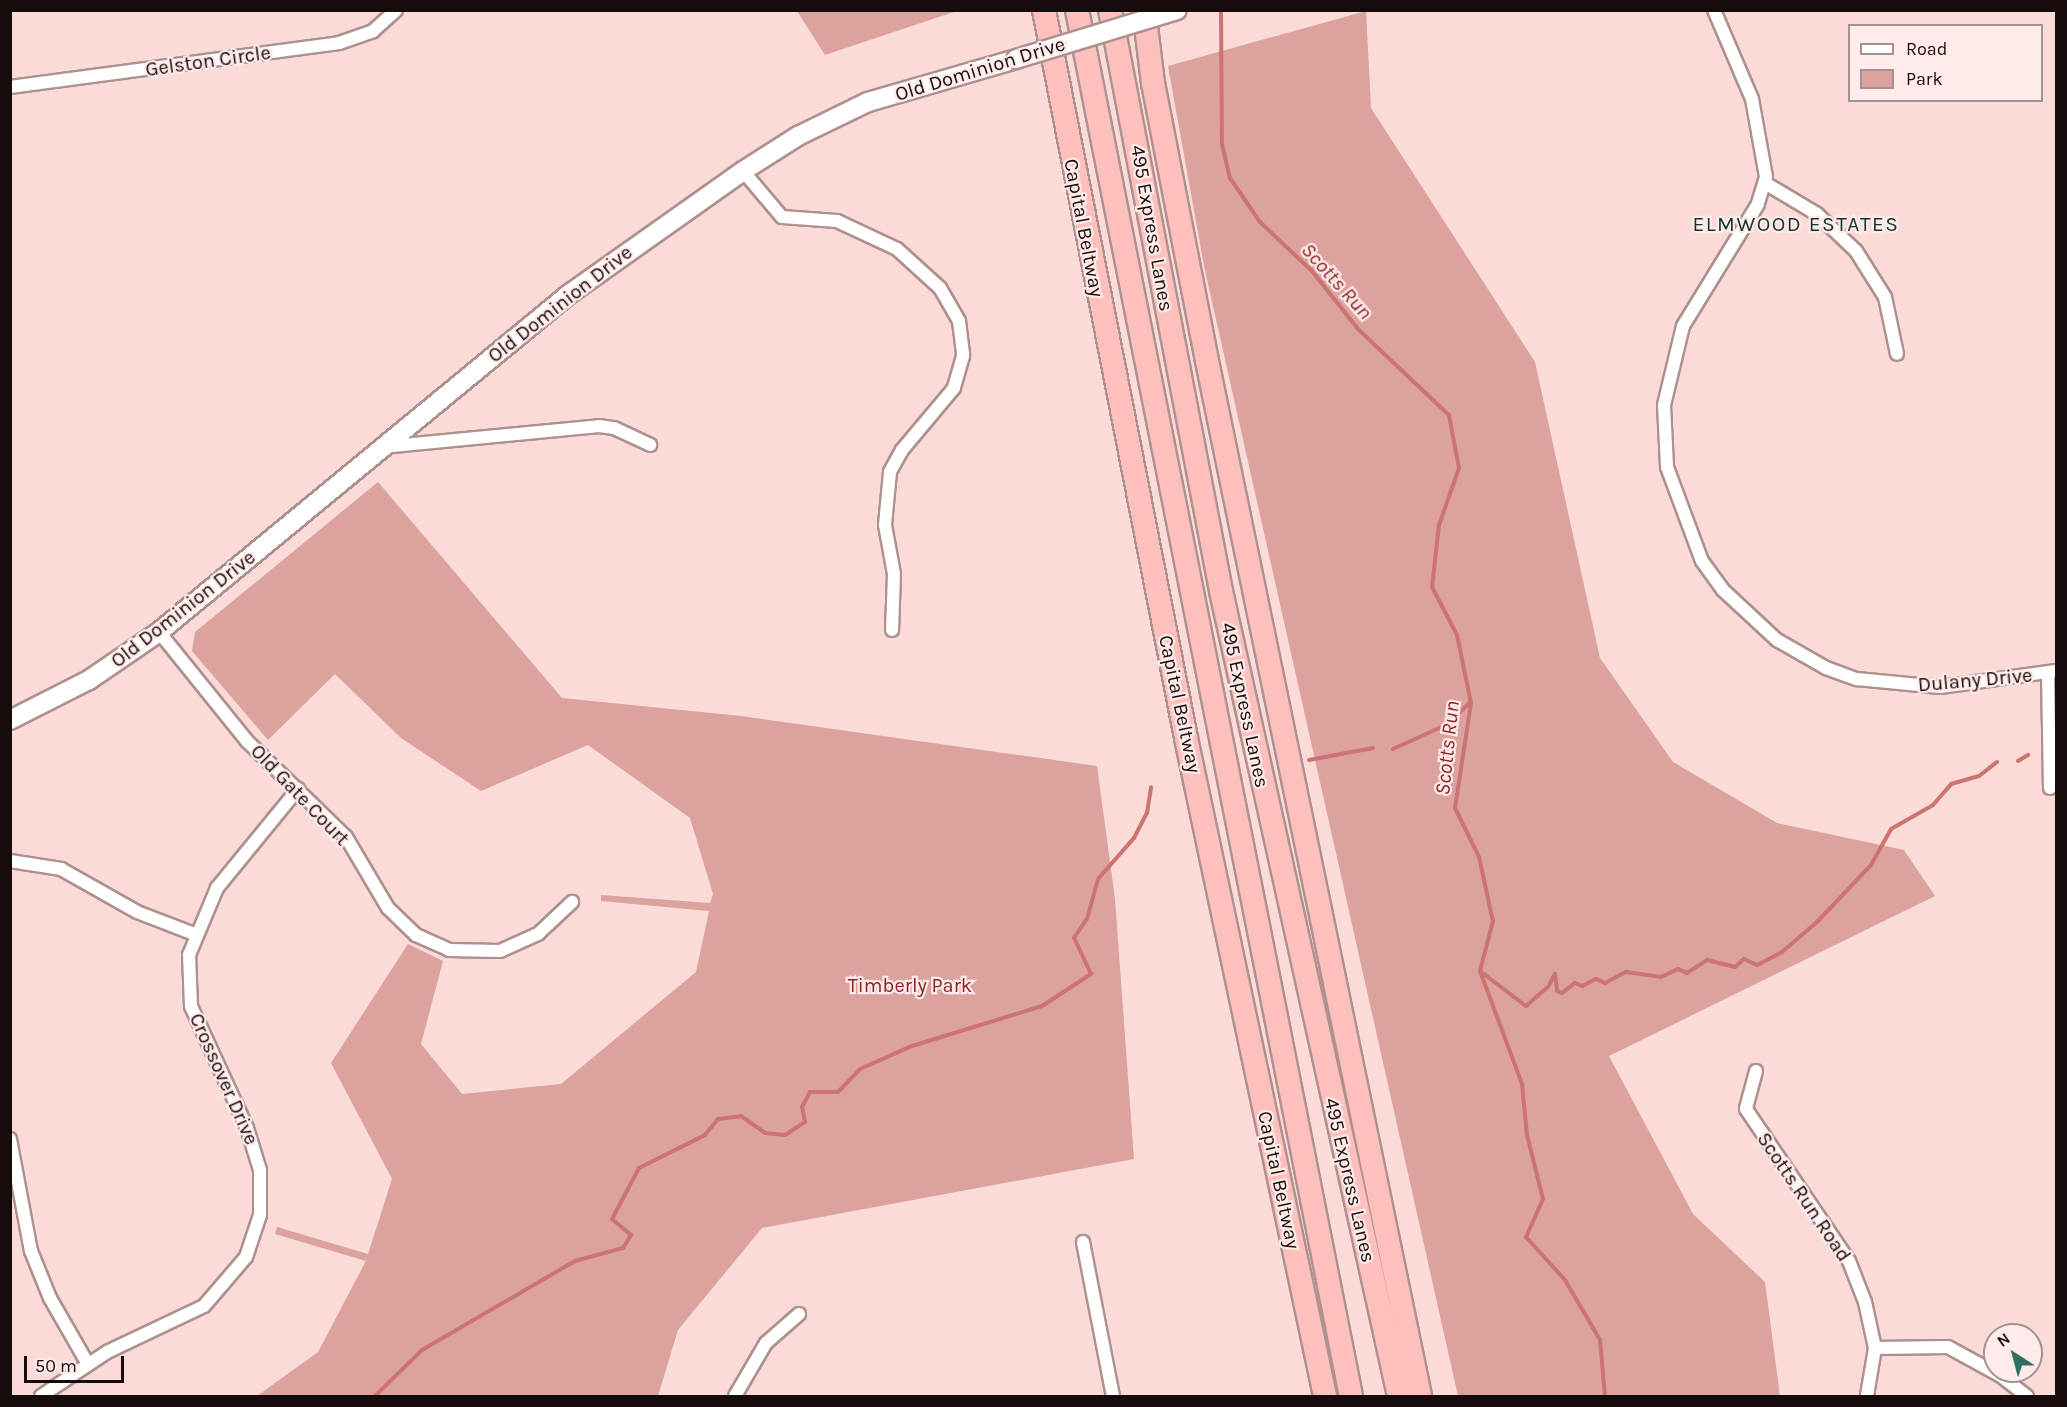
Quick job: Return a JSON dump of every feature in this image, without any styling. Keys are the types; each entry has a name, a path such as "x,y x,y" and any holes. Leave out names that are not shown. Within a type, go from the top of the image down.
{"highway":[{"name":"Capital Beltway","path":"1044,10 1089,262 1325,1396"},
{"name":"495 Express Lanes","path":"1077,10 1351,1396"},
{"name":"495 Express Lanes","path":"1110,10 1224,603 1399,1396"},
{"path":"1144,10 1153,83 1207,361 1420,1396"}],"main road":[{"name":"Old Dominion Drive","path":"10,720 89,680 159,632 381,447 590,278 743,171 798,136 868,102 1178,10"}],"street":[{"name":"Gelston Circle","path":"10,87 339,43 373,31 396,10"},
{"name":"Dulany Drive","path":"1714,10 1752,99 1765,159 1765,183 1758,204 1683,326 1664,405 1667,467 1702,561 1723,590 1777,640 1826,669 1857,679 1940,687 2052,672"},
{"path":"743,171 782,217 837,221 897,249 940,288 959,321 963,356 954,388 902,450 890,472 885,525 894,574 892,630"},
{"path":"1765,183 1817,214 1856,251 1885,297 1897,354"},
{"path":"381,447 599,426 621,430 650,445"},
{"name":"Old Gate Court","path":"159,632 234,725 346,837 388,908 428,941 467,953 500,951 538,934 572,902"},
{"path":"2050,788 2052,672"},
{"name":"Crossover Drive","path":"41,1396 88,1364 204,1306 235,1276 254,1238 262,1194 260,1170 247,1128 191,1006 187,981 194,934 217,888 298,789"},
{"path":"10,861 61,869 136,912 194,934"},
{"name":"Scotts Run Road","path":"1756,1071 1746,1109 1849,1262 1865,1302 1875,1348 1867,1396"},
{"path":"10,1139 31,1251 50,1298 88,1364"},
{"path":"1083,1242 1113,1396"},
{"path":"735,1396 766,1342 799,1314"},
{"path":"1875,1348 1948,1347 2027,1396"}],"green space":[{"path":"797,11 957,11 825,55"},
{"path":"1366,11 1371,108 1535,362 1600,658 1673,762 1777,823 1904,850 1935,896 1609,1056 1693,1214 1765,1282 1780,1396 1458,1396 1204,266 1168,66"},
{"name":"Timberly Park","path":"378,482 562,698 741,716 1097,766 1115,899 1134,1159 762,1228 678,1330 658,1396 257,1396 318,1352 366,1261 275,1234 277,1227 368,1254 392,1179 331,1063 408,944 443,961 421,1044 462,1094 561,1084 696,972 709,911 601,901 601,895 710,903 713,894 690,818 588,745 481,791 401,738 335,674 268,740 192,651 195,632"}],"waterway":[{"name":"Scotts Run","path":"1221,10 1222,144 1230,178 1260,222 1312,271 1359,330 1449,415 1459,468 1439,525 1432,587 1457,635 1471,703 1455,808 1479,857 1493,921 1480,971 1522,1084 1527,1135 1543,1199 1526,1237 1565,1280 1600,1340 1605,1396"},
{"path":"1393,749 1446,725 1470,703"},
{"path":"1309,760 1373,748"},
{"path":"2018,761 2028,755"},
{"path":"1480,971 1526,1006 1548,987 1555,974 1557,991 1562,993 1575,983 1582,986 1596,979 1605,983 1626,972 1661,977 1678,969 1687,973 1707,960 1735,967 1744,959 1757,965 1782,952 1817,922 1871,865 1891,829 1933,805 1951,784 1979,776 1997,762"},
{"path":"375,1396 422,1350 575,1261 623,1248 631,1235 612,1219 639,1168 705,1135 718,1119 741,1116 765,1133 785,1135 805,1122 802,1107 810,1092 838,1092 860,1069 912,1046 1042,1006 1091,974 1074,938 1087,919 1098,879 1134,838 1147,813 1151,787"}],"district":[{"name":"ELMWOOD ESTATES","path":"1796,224"}]}
